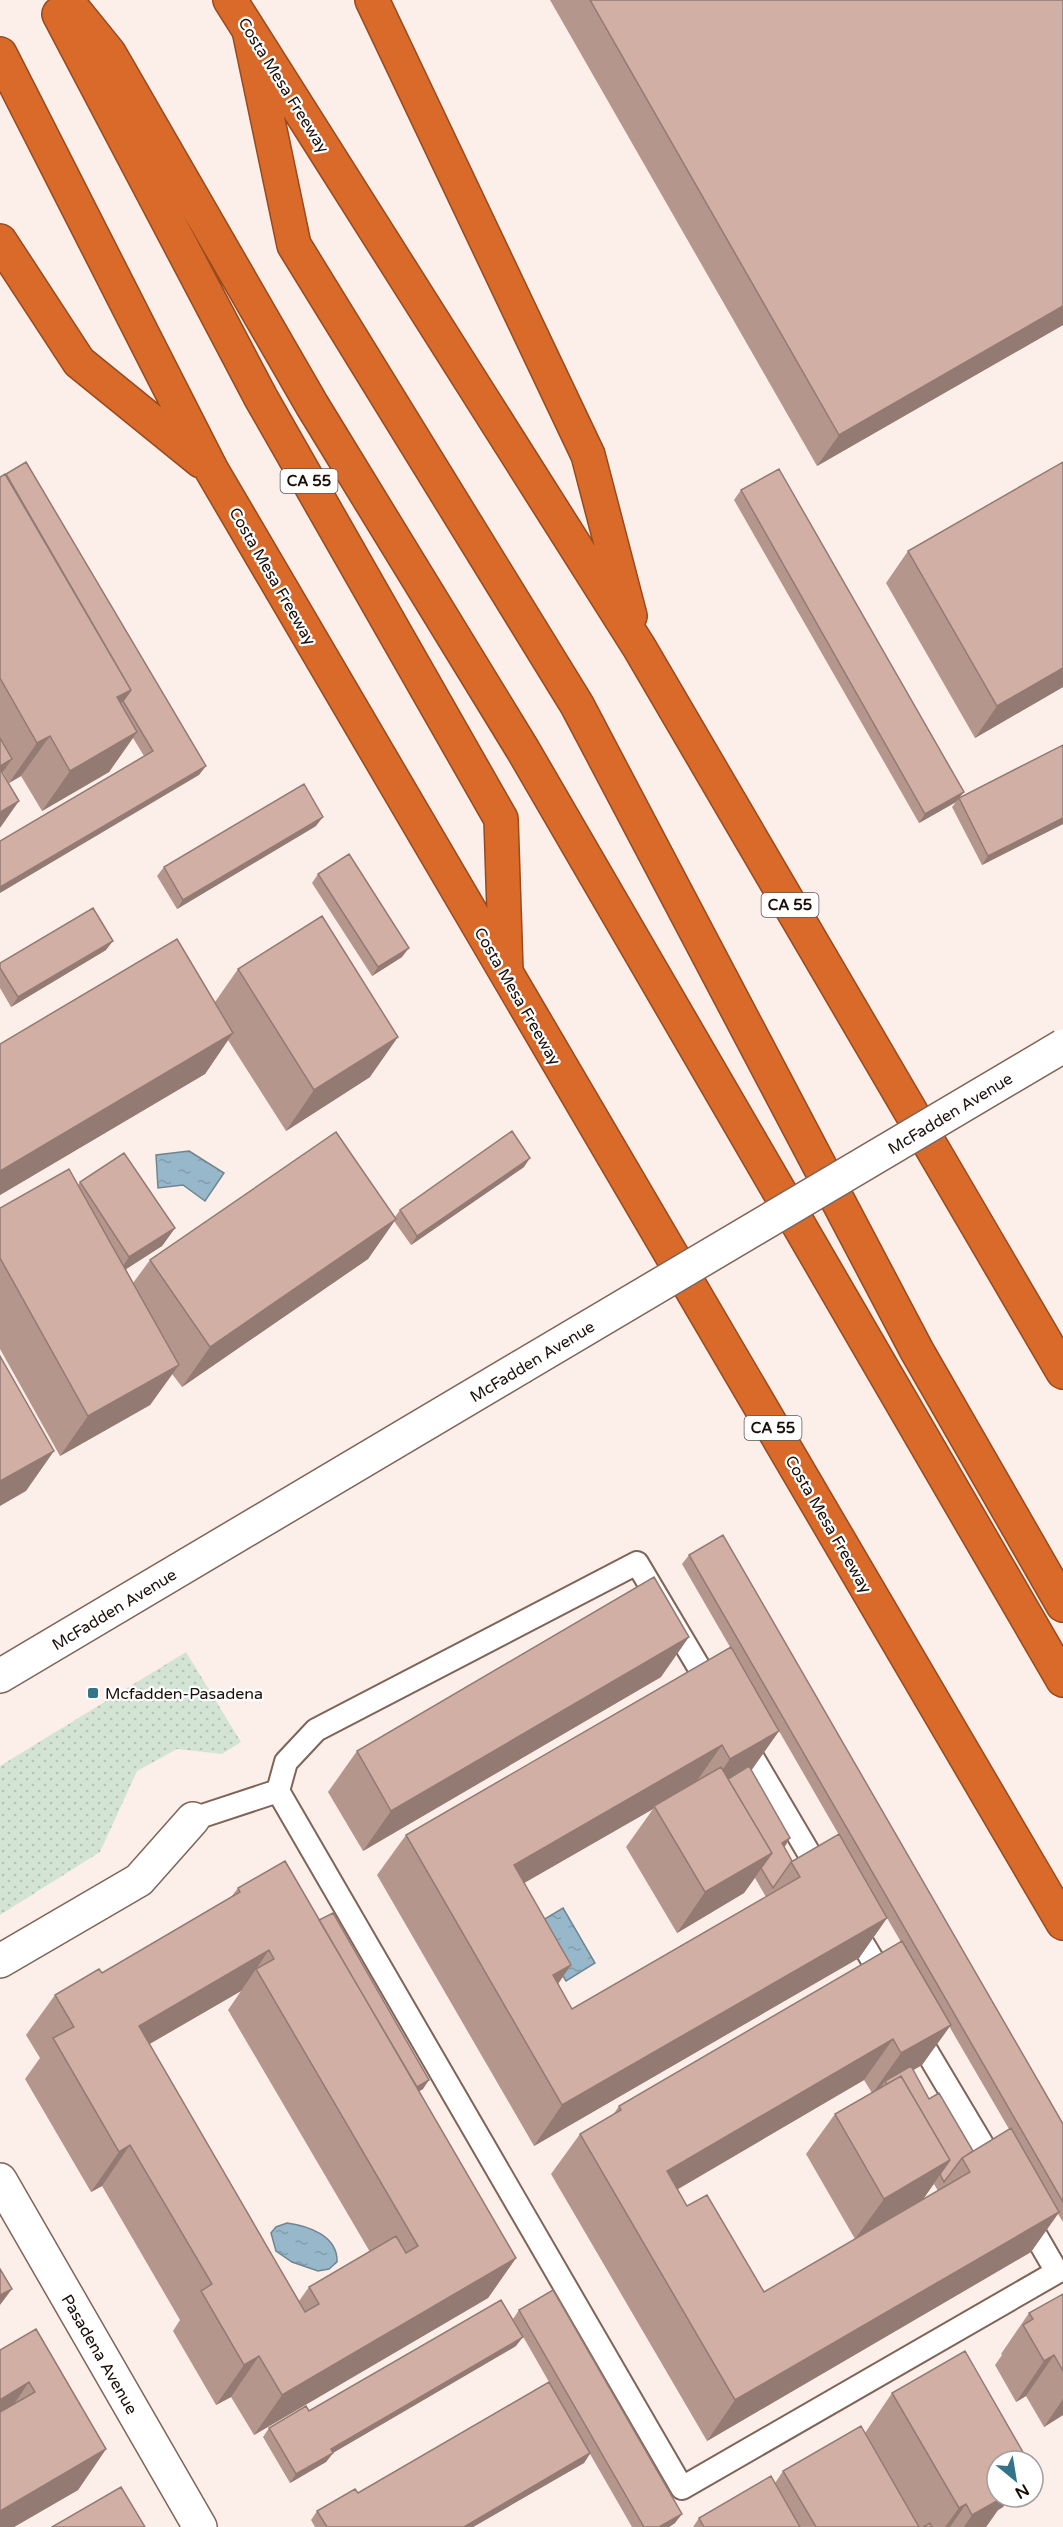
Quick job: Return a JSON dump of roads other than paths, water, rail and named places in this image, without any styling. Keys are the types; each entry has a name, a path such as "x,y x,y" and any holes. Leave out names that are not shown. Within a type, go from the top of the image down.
{"highway":[{"name":"CA 55","path":"52,0 261,398 501,819 506,975"},
{"path":"66,0 109,53 312,405 523,750 1063,1680"},
{"name":"Costa Mesa Freeway","path":"230,0 639,647 1063,1372"},
{"path":"372,0 588,455 639,647"},
{"path":"249,30 294,245 577,705 917,1351 1063,1605"},
{"name":"Costa Mesa Freeway","path":"0,54 211,469 1063,1923"},
{"path":"0,241 79,362 211,469"}],"main road":[{"name":"McFadden Avenue","path":"0,1676 1063,1046"},
{"path":"0,1961 139,1880 193,1819"},
{"name":"Pasadena Avenue","path":"0,2180 200,2527"}],"lane":[{"path":"637,1563 1057,2271 682,2488 278,1791 286,1762 316,1730 637,1563"},
{"path":"193,1819 278,1791"}],"water":[{"path":"189,1151 224,1173 205,1201 183,1185 158,1188 156,1155"},
{"path":"563,1908 595,1963 566,1981 533,1926"},
{"path":"287,2223 321,2234 333,2245 337,2262 329,2269 318,2271 292,2262 276,2251 271,2233 276,2227"}],"place":[{"name":"Mcfadden-Pasadena","path":"93,1693"}]}
